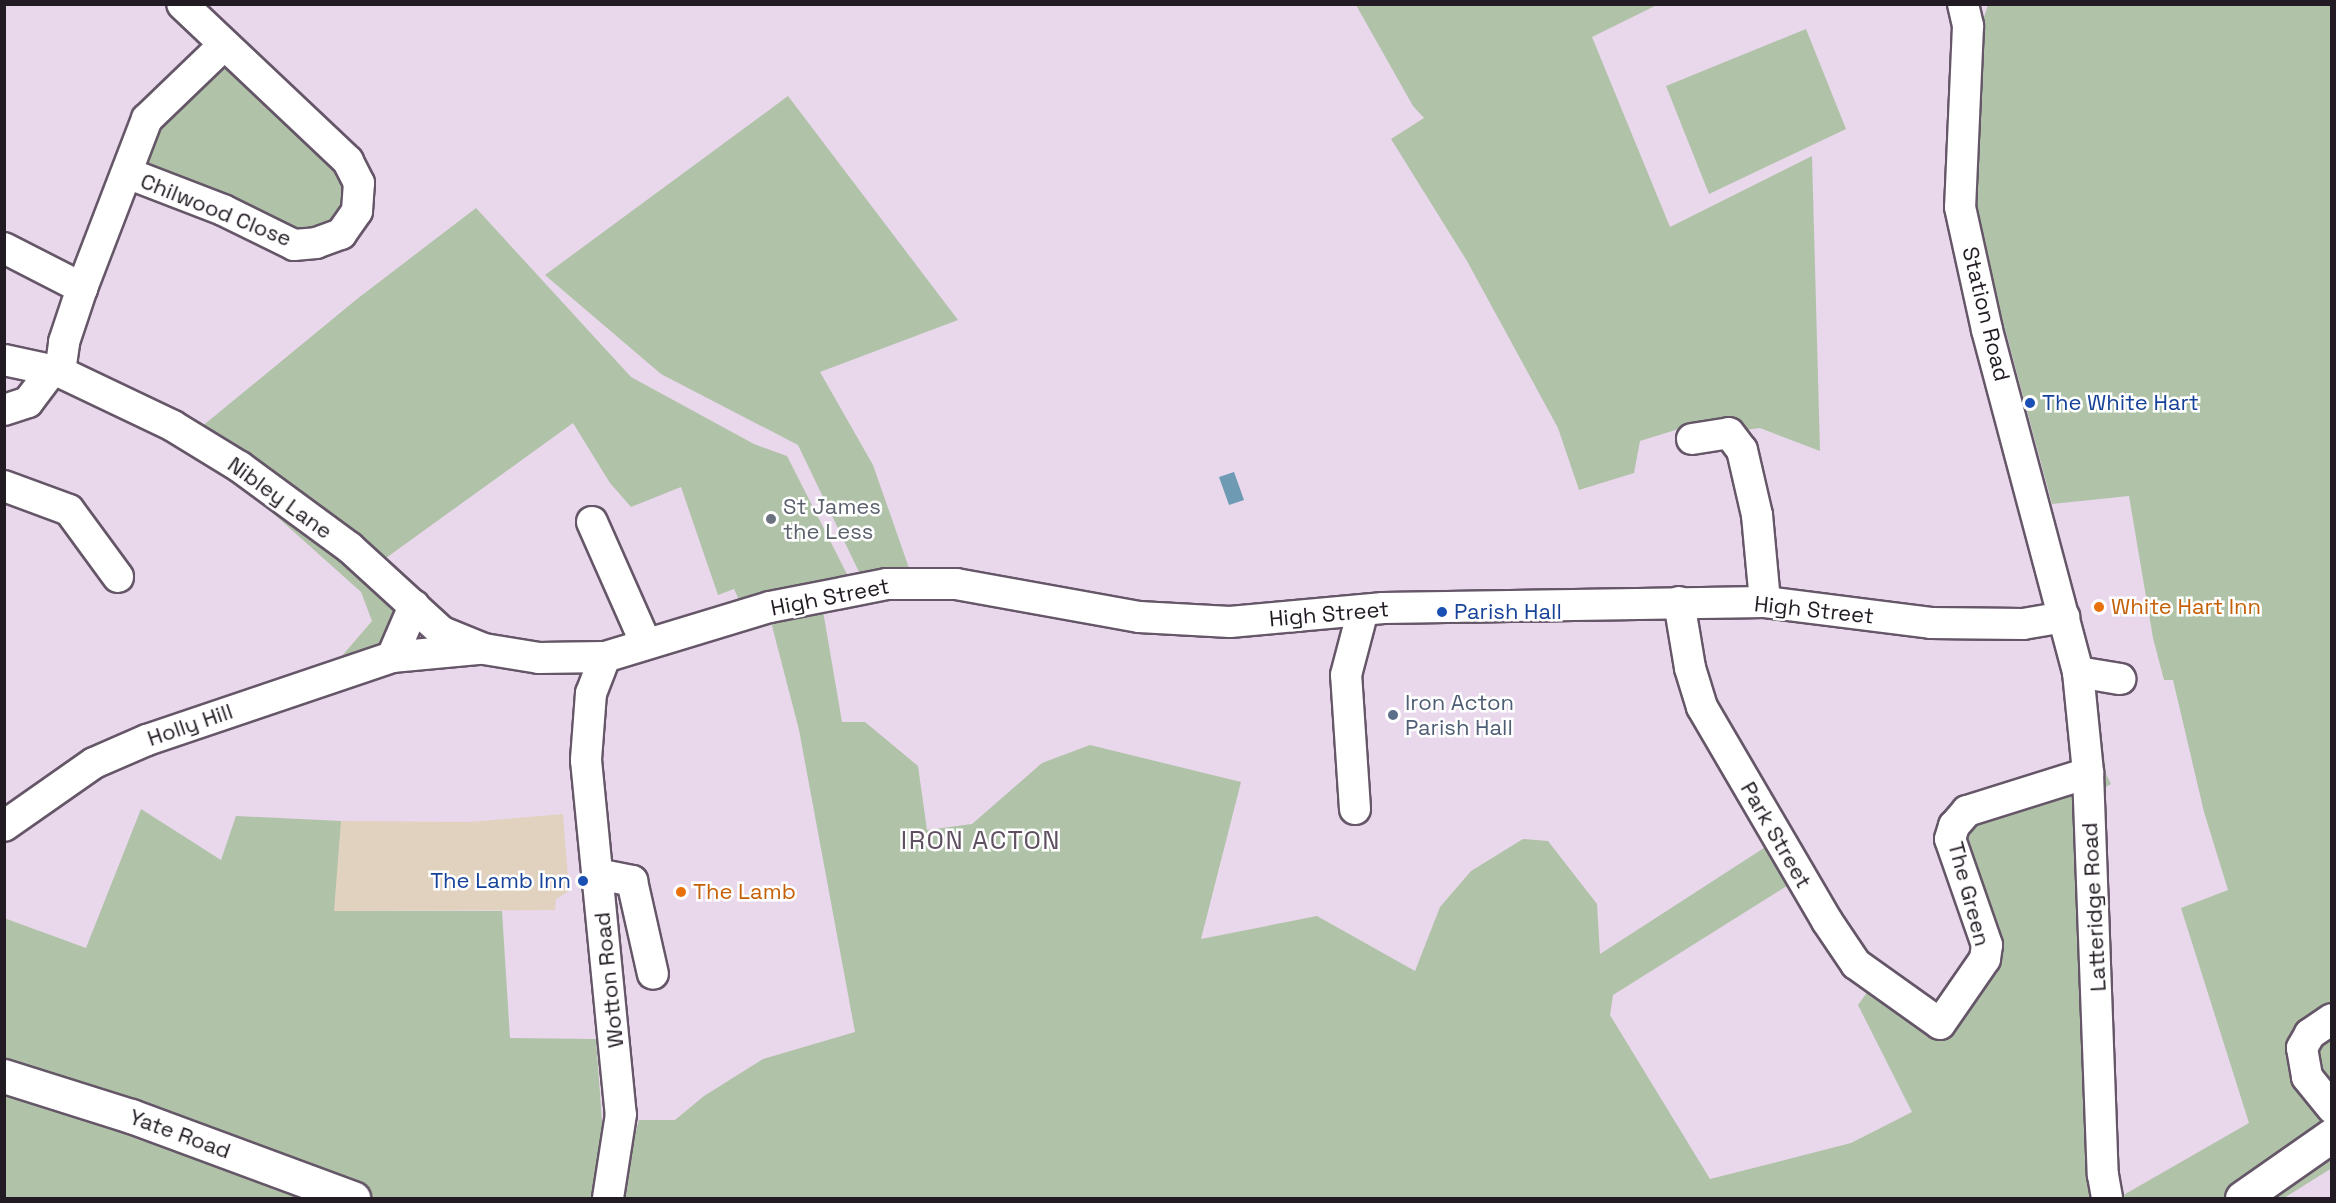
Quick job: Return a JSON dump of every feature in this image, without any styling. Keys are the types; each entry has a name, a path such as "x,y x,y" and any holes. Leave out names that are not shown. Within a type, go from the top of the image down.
{"main road":[{"name":"Yate Road","path":"4,1076 131,1116 353,1198"},
{"path":"2242,1198 2331,1135"}],"street":[{"name":"Chilwood Close","path":"127,173 223,210 294,245 316,243 341,234 357,211 359,183 348,161 182,4"},
{"name":"Station Road","path":"1968,12 1960,207 1987,330 2064,617"},
{"name":"Chilwood Close","path":"56,371 82,288 147,119 224,45"},
{"path":"4,248 82,288"},
{"name":"Nibley Lane","path":"4,360 56,371 173,426 240,467 349,547 442,632 484,648 539,658 605,657"},
{"path":"4,410 28,402 56,371"},
{"path":"1692,439 1729,433 1742,450 1757,515 1765,602"},
{"path":"4,486 69,510 118,577"},
{"path":"592,522 646,644"},
{"name":"High Street","path":"605,657 770,607 887,584 956,584 1139,616 1230,622 1363,610 1679,602 1765,602 1931,623 2023,624 2064,617"},
{"name":"Park Street","path":"1679,602 1690,668 1702,707 1827,921 1856,964 1940,1024"},
{"path":"392,657 414,606"},
{"path":"1355,809 1346,675 1363,610"},
{"name":"Latteridge Road","path":"2064,617 2078,672 2088,773 2103,1175 2107,1198"},
{"name":"Holly Hill","path":"4,826 94,762 125,748 392,657 484,648"},
{"name":"Wotton Road","path":"605,657 591,693 586,760 621,1114 608,1198"},
{"name":"Nibley Lane","path":"539,658 591,693"},
{"path":"2078,672 2120,679"},
{"name":"The Green","path":"1940,1024 1985,959 1987,945 1950,839 1953,826 1967,811 2088,773"},
{"path":"597,874 632,880 653,974"},
{"path":"2331,1018 2310,1034 2302,1048 2307,1077 2331,1108"}],"shaded area":[{"path":"563,814 569,891 556,899 555,910 333,911 341,821 470,822"}],"green space":[{"path":"1356,5 1657,5 1592,37 1670,227 1812,156 1820,451 1760,428 1737,431 1711,419 1640,441 1634,473 1579,490 1558,428 1467,261 1391,139 1424,118 1413,106"},
{"path":"1988,5 2331,5 2332,1168 2284,1198 2120,1197 2249,1123 2181,908 2228,890 2204,812 2173,680 2164,680 2153,638 2129,496 2052,504 1973,210 1979,32"},
{"path":"1806,29 1846,129 1709,194 1666,86"},
{"path":"223,63 344,166 346,219 310,238 147,175 139,157 154,123"},
{"path":"788,96 958,320 820,372 873,465 909,568 860,574 798,445 661,374 545,275"},
{"path":"476,208 631,377 754,444 787,456 848,576 739,600 734,589 718,595 681,487 631,507 610,483 573,423 379,563 200,428 357,299"},
{"path":"218,464 313,531 396,608 391,630 378,647 335,664 372,621 361,592"},
{"path":"822,605 842,722 865,722 918,766 927,830 972,824 1042,763 1090,745 1241,782 1201,939 1317,916 1415,971 1440,907 1471,871 1523,839 1548,841 1597,904 1600,954 1767,846 1790,884 1613,995 1610,1015 1710,1179 1851,1143 1912,1112 1858,1005 1871,987 1938,1035 1993,961 1959,842 1983,816 2076,787 2096,1198 5,1198 4,918 86,948 141,809 221,860 236,816 341,821 334,911 502,911 510,1038 596,1039 604,1148 628,1159 639,1120 675,1120 704,1096 763,1059 855,1032 799,730 770,618"},
{"path":"2095,678 2106,774 2111,784 2104,788 2096,780 2091,679"}],"water":[{"path":"1234,472 1244,500 1229,505 1219,477"}],"place":[{"name":"The White Hart","path":"2030,403"},
{"name":"St James the Less","path":"771,519"},
{"name":"White Hart Inn","path":"2099,607"},
{"name":"Parish Hall","path":"1442,612"},
{"name":"Iron Acton Parish Hall","path":"1393,715"},
{"name":"The Lamb Inn","path":"583,881"},
{"name":"The Lamb","path":"681,892"}],"district":[{"name":"IRON ACTON","path":"981,841"}]}
